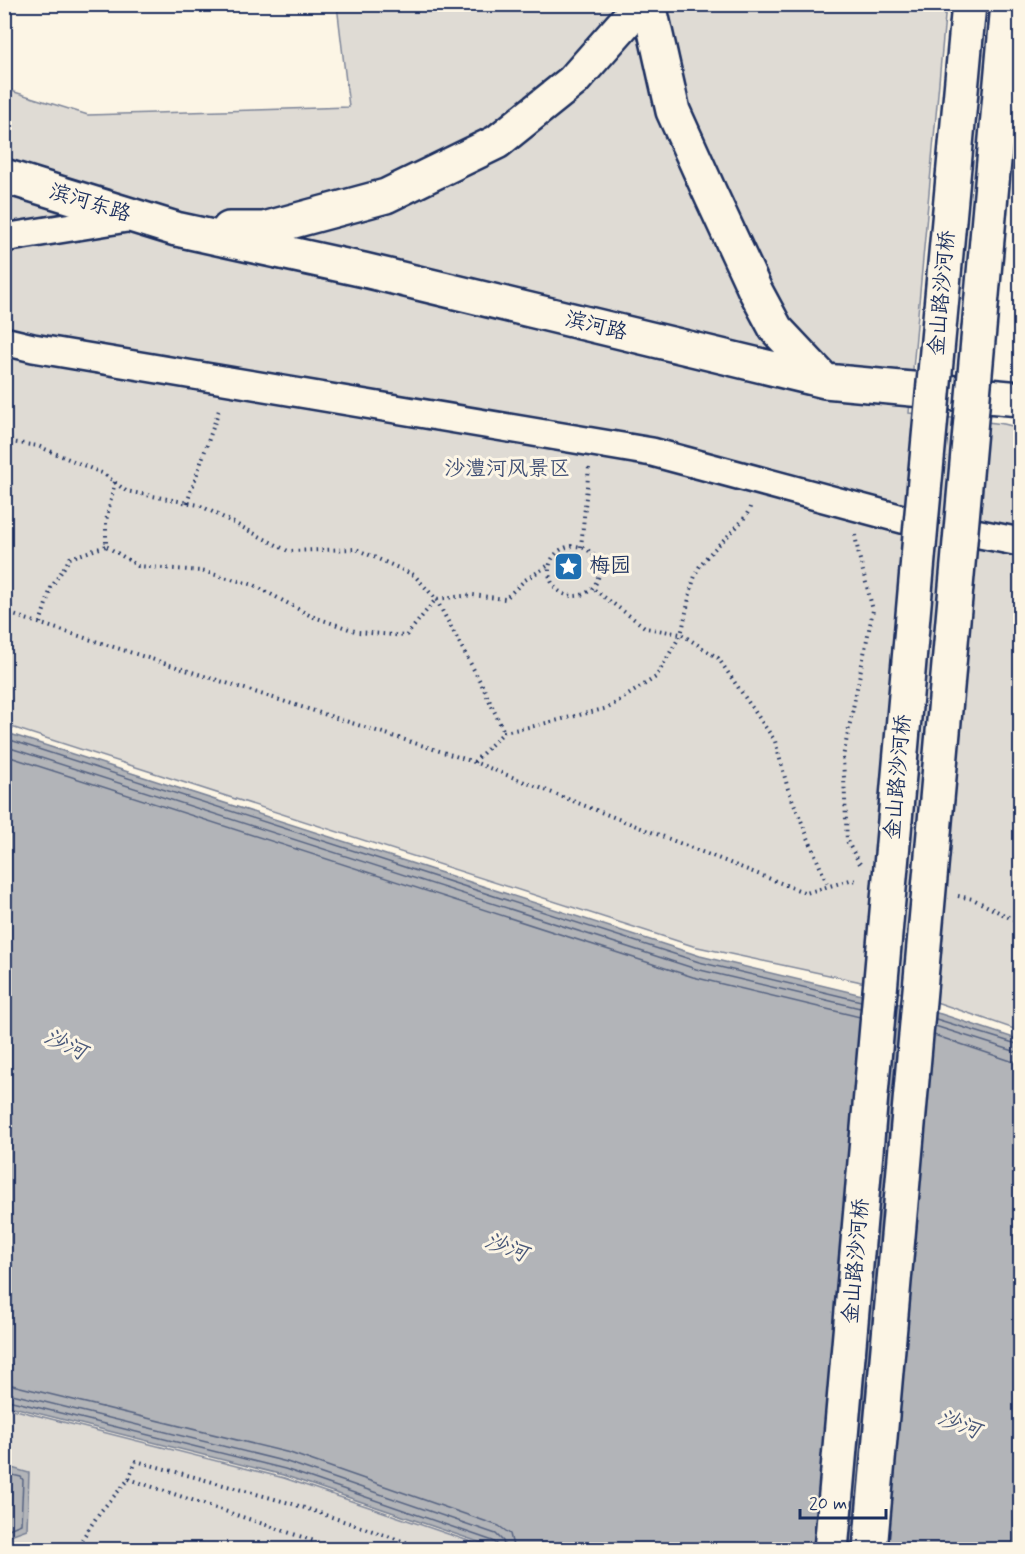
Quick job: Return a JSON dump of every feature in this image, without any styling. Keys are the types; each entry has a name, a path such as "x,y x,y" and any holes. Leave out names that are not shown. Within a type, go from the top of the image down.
{"main road":[{"path":"176,229 264,229 386,196 496,142 573,81 642,4"},
{"path":"649,4 673,111 754,290 776,329 825,381"},
{"name":"金山路沙河桥","path":"831,1550 969,4"},
{"name":"金山路沙河桥","path":"870,1550 1008,4"},
{"name":"滨河东路","path":"4,176 176,229"},
{"name":"滨河路","path":"176,229 364,270 825,381 1020,399"}],"street":[{"path":"4,238 133,217"},
{"path":"4,341 33,348 652,452 921,524"},
{"path":"960,530 1020,542"}],"path":[{"path":"187,503 229,381"},
{"path":"4,441 38,446 104,474 126,491 199,505 288,551 356,549 414,575 436,599 482,685 504,732"},
{"path":"581,547 592,442"},
{"path":"474,762 504,732 608,708 656,677 681,634 697,571 724,537 747,515 757,480"},
{"path":"106,546 106,520 115,482"},
{"path":"857,507 853,523 858,556 873,610 843,757 848,841 865,872"},
{"path":"106,546 138,566 201,571 254,585 311,616 358,632 406,636 436,599 473,595 505,599 525,580 549,565 558,552 573,546 589,551 598,564 599,573 592,588 578,595 562,592 551,581 549,565"},
{"path":"40,623 51,588 70,558 106,546"},
{"path":"592,588 646,628 681,634 718,658 775,741 788,789 828,886"},
{"path":"4,612 474,762 806,893 850,880 860,881"},
{"path":"951,895 974,899 1020,923"},
{"path":"75,1550 100,1512 129,1479 136,1461 293,1504 429,1550"},
{"path":"129,1479 340,1550"}],"green space":[{"name":"沙澧河风景区","path":"337,5 946,5 909,413 1004,424 1020,428 1020,1031 939,1003 857,981 693,946 5,725 5,89 88,115 349,107"},
{"path":"4,1407 284,1478 492,1549 5,1549"}],"water":[{"name":"沙河","path":"4,732 700,956 941,1014 1020,1040 1020,1549 499,1549 283,1475 5,1405"},
{"path":"5,1466 29,1473 27,1529 5,1537"}],"place":[{"name":"梅园","path":"568,566"}]}
